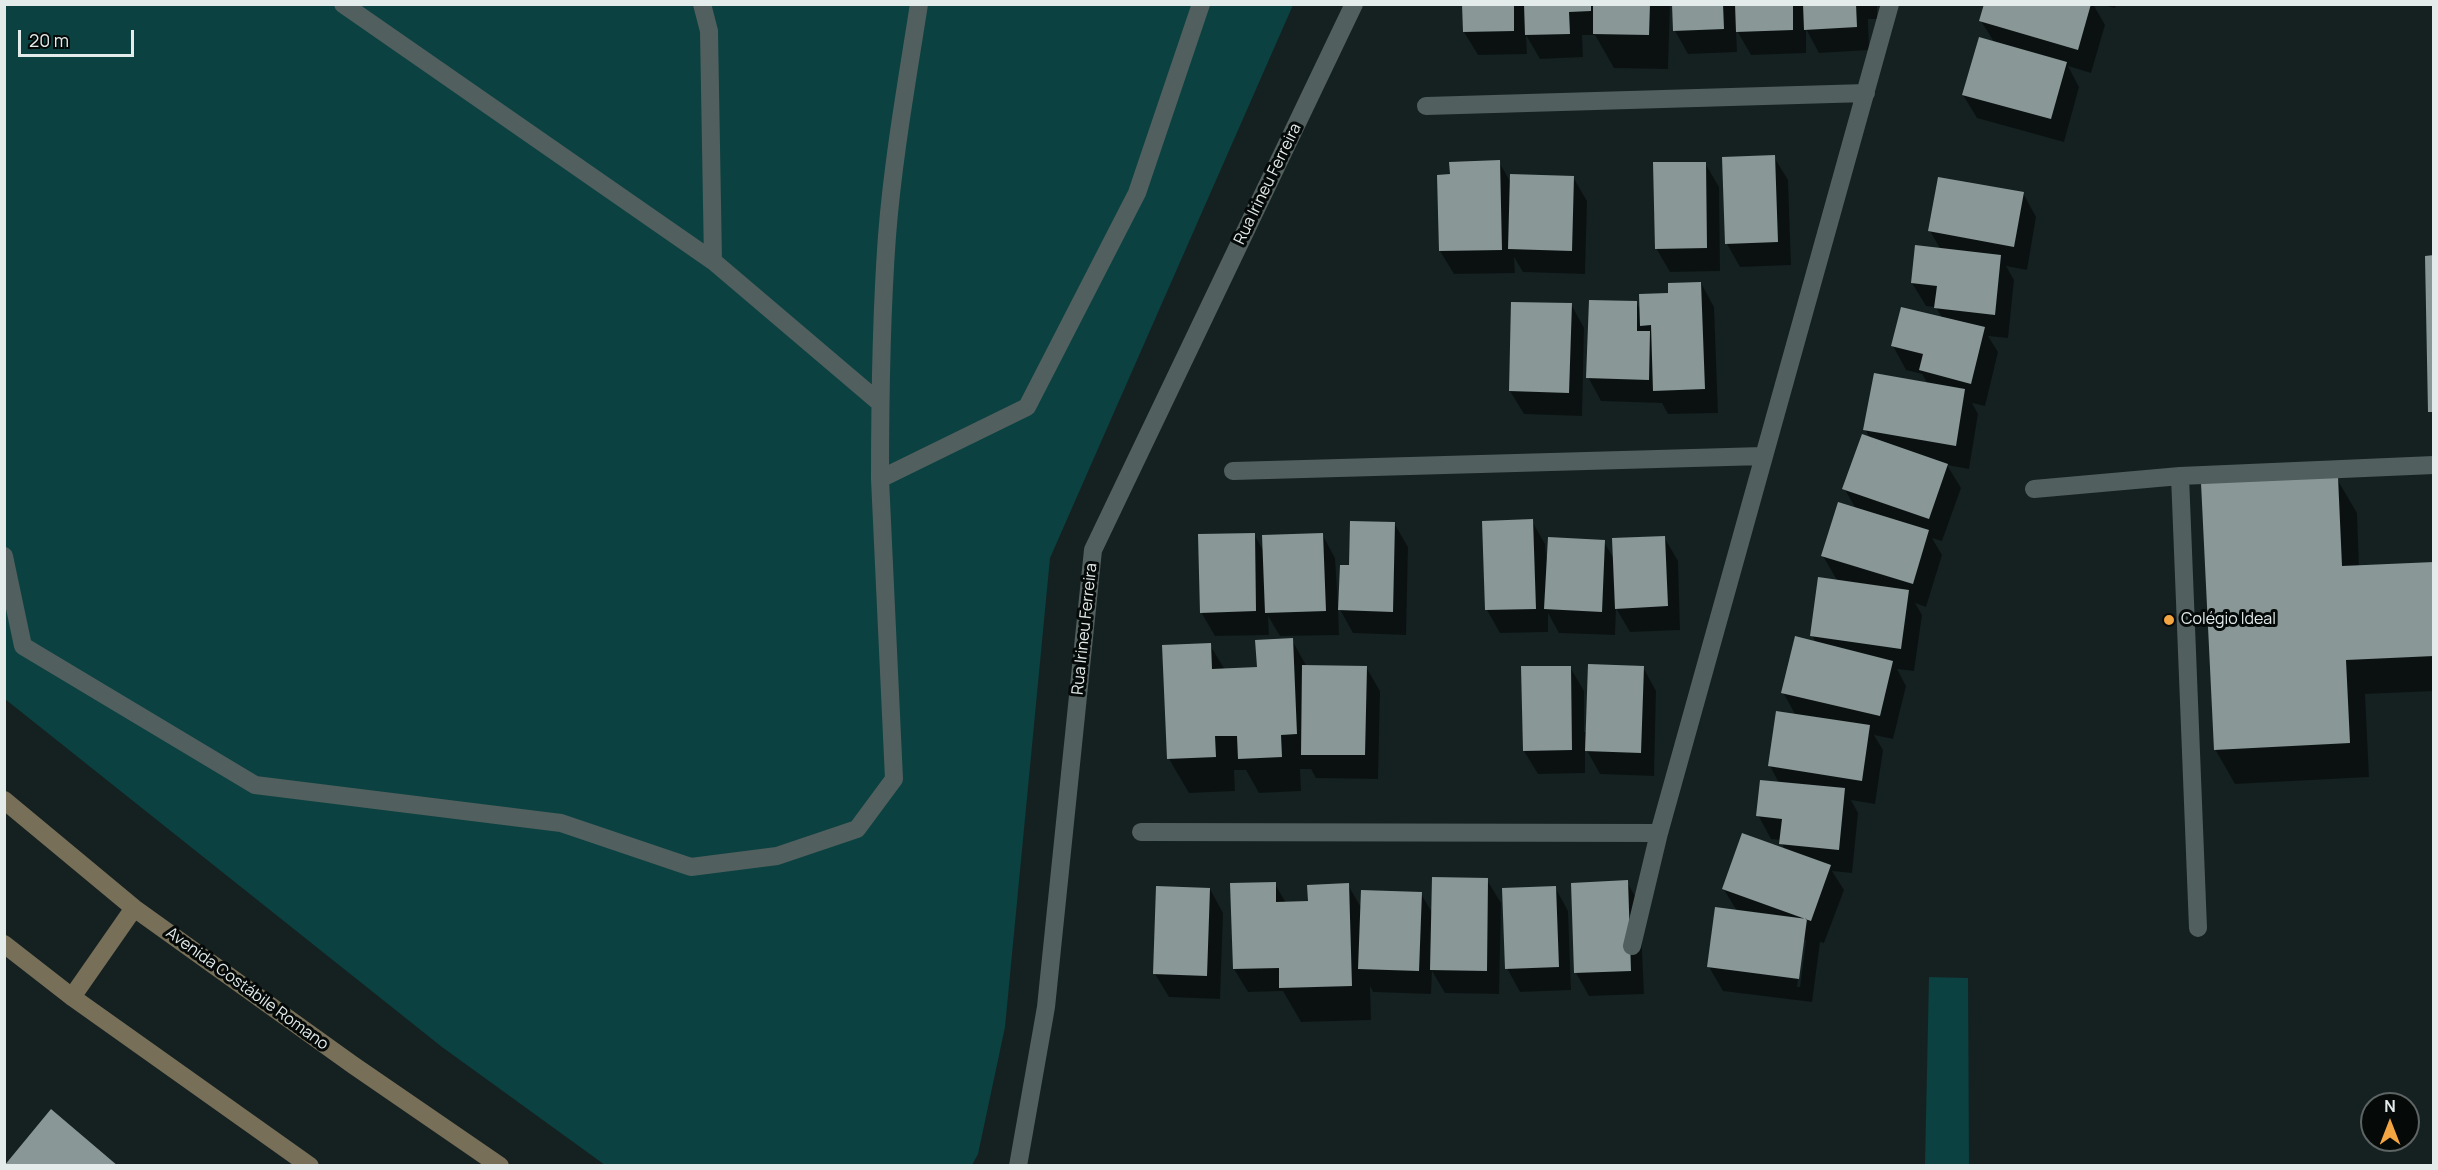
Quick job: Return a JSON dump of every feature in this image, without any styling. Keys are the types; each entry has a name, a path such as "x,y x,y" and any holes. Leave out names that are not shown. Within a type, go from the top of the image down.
{"main road":[{"name":"Avenida Costábile Romano","path":"4,800 134,908 353,1065 500,1166"},
{"path":"72,997 134,908"},
{"path":"4,944 72,997 310,1166"}],"street":[{"path":"343,4 713,261 880,403"},
{"path":"702,4 709,31 713,261"},
{"path":"4,556 23,646 255,786 561,823 691,867 777,856 857,829 894,779 880,479 880,403 887,235 903,103 919,4"},
{"path":"880,479 1027,407 1137,193 1201,4"},
{"name":"Rua Irineu Ferreira","path":"1018,1166 1046,1007 1093,550 1354,4"},
{"path":"1632,946 1659,834 1890,4"},
{"path":"1426,106 1866,93"},
{"path":"1233,471 1763,456"},
{"path":"2034,489 2180,476 2433,465"},
{"path":"2180,476 2198,928"},
{"path":"1141,832 1659,834"}],"shaded area":[{"path":"4,5 1293,5 1050,558 1005,1027 978,1154 972,1165 605,1165 442,1047 5,699"},
{"path":"1929,977 1968,978 1969,1165 1925,1165"}],"building":[{"path":"1462,4 1514,4 1514,31 1463,32"},
{"path":"1524,4 1591,4 1591,11 1569,12 1570,34 1525,35"},
{"path":"1593,4 1650,4 1649,35 1593,34"},
{"path":"1672,4 1723,4 1724,29 1673,31"},
{"path":"1735,4 1793,4 1793,30 1736,32"},
{"path":"1803,4 1856,4 1857,27 1804,30"},
{"path":"1984,4 2091,4 2078,50 1979,21"},
{"path":"1979,37 2067,62 2051,119 1962,95"},
{"path":"1775,155 1778,242 1725,244 1722,157"},
{"path":"1500,160 1502,250 1439,251 1437,175 1450,174 1449,162"},
{"path":"1653,162 1706,162 1707,248 1655,249"},
{"path":"1510,174 1574,176 1572,251 1508,249"},
{"path":"1938,177 2024,192 2014,247 1928,231"},
{"path":"1915,245 2001,255 1995,315 1934,308 1937,286 1911,283"},
{"path":"2434,255 2434,412 2428,412 2425,256"},
{"path":"1701,282 1705,389 1653,391 1651,325 1640,326 1639,294 1668,293 1668,283"},
{"path":"1589,300 1637,301 1637,331 1650,331 1649,380 1586,378"},
{"path":"1511,302 1572,303 1569,393 1509,391"},
{"path":"1901,307 1985,327 1971,384 1919,370 1923,354 1891,346"},
{"path":"1874,373 1965,389 1956,446 1863,430"},
{"path":"1862,434 1948,464 1929,519 1842,489"},
{"path":"2338,477 2342,566 2434,562 2434,656 2346,660 2350,743 2214,750 2201,483"},
{"path":"1838,502 1929,530 1913,584 1821,556"},
{"path":"1533,519 1536,609 1485,610 1482,521"},
{"path":"1350,521 1395,522 1393,612 1338,610 1340,565 1349,565"},
{"path":"1255,533 1256,611 1200,613 1198,534"},
{"path":"1323,533 1326,611 1265,613 1262,535"},
{"path":"1665,536 1668,606 1615,609 1612,538"},
{"path":"1548,537 1605,540 1602,612 1544,609"},
{"path":"1818,577 1909,590 1901,649 1810,636"},
{"path":"1795,636 1893,661 1880,716 1781,693"},
{"path":"1293,638 1297,734 1281,735 1282,757 1238,759 1237,736 1215,736 1216,757 1167,759 1162,645 1211,643 1212,669 1257,667 1255,640"},
{"path":"1588,664 1644,666 1641,753 1585,751"},
{"path":"1302,665 1367,666 1365,755 1301,755"},
{"path":"1521,666 1571,666 1572,750 1523,751"},
{"path":"1776,711 1870,725 1862,781 1768,766"},
{"path":"1760,780 1845,788 1839,850 1779,844 1782,819 1756,816"},
{"path":"1742,833 1831,865 1811,921 1722,889"},
{"path":"1432,877 1488,878 1487,971 1430,970"},
{"path":"1628,880 1631,971 1574,973 1571,883"},
{"path":"1276,882 1276,902 1308,901 1307,885 1349,883 1352,986 1279,988 1279,968 1233,969 1230,883"},
{"path":"1156,886 1210,888 1207,976 1153,974"},
{"path":"1556,886 1559,967 1505,969 1502,888"},
{"path":"1361,890 1422,892 1419,971 1358,969"},
{"path":"1715,907 1807,919 1799,979 1707,967"},
{"path":"51,1109 118,1166 4,1166"}],"place":[{"name":"Colégio Ideal","path":"2169,620"}]}
